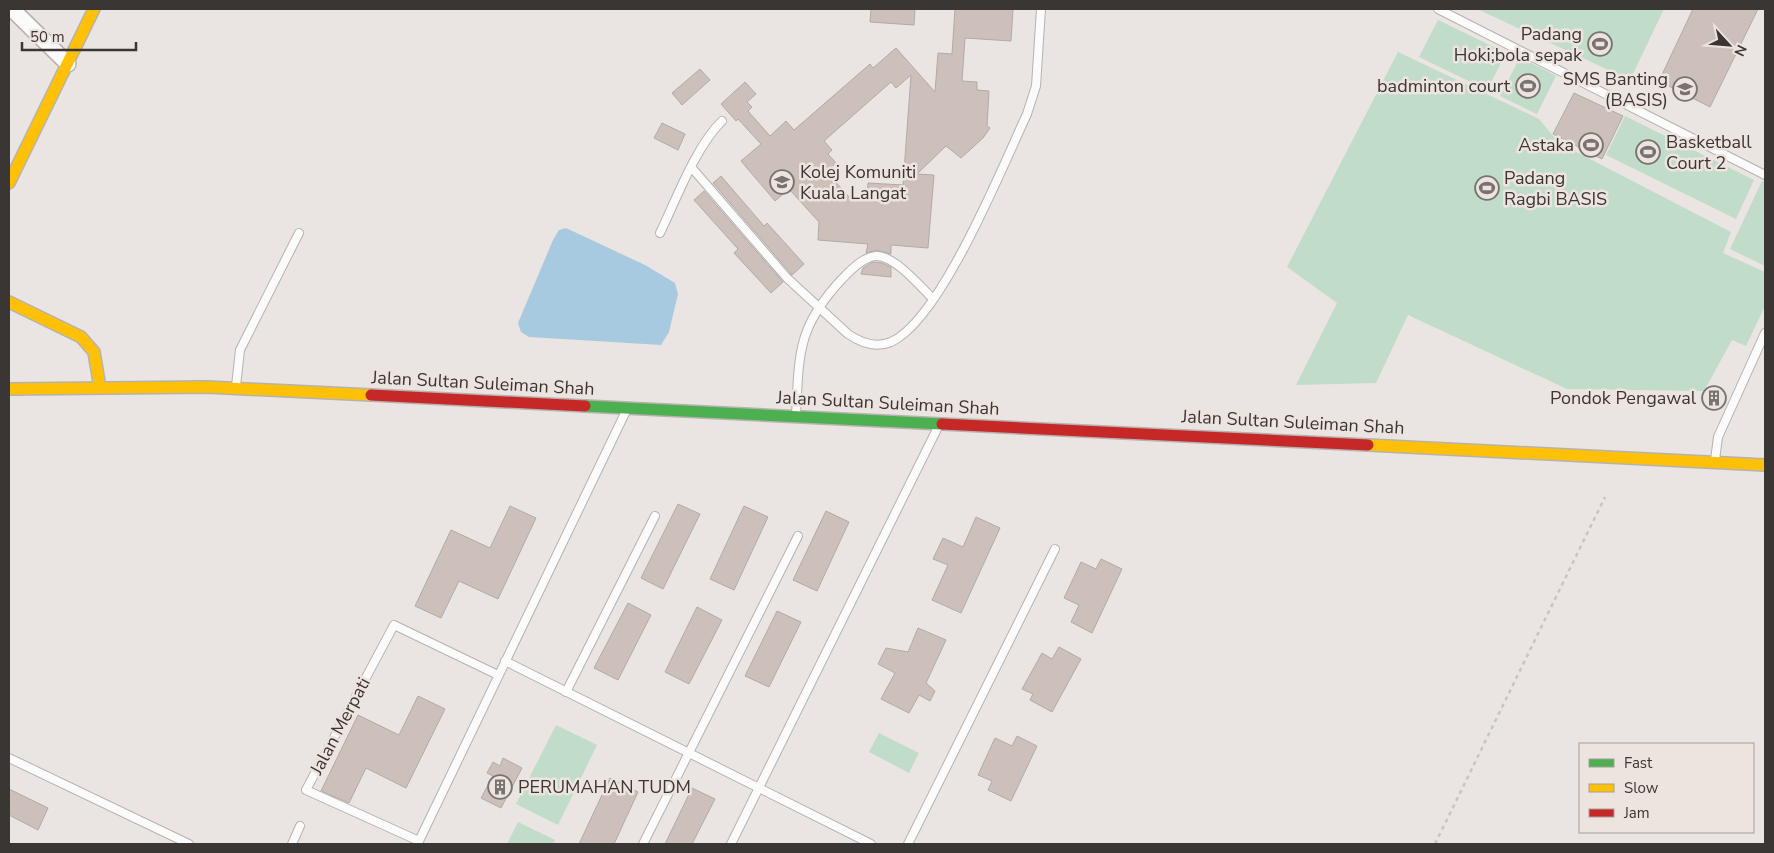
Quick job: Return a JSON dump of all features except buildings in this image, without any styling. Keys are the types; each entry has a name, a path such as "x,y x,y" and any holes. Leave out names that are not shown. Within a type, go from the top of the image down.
{"street":[{"path":"12,9 68,64"},
{"path":"9,182 94,9"},
{"path":"9,302 81,336 94,352 100,388"},
{"name":"Jalan Sultan Suleiman Shah","path":"9,389 236,388 1765,465"}],"lane":[{"path":"692,168 787,278 848,334 857,340 874,345 892,341 901,335 934,299 955,266 1032,101 1036,86 1041,9"},
{"path":"1438,9 1765,174"},
{"path":"660,233 712,130 722,121"},
{"path":"236,388 240,350 299,233"},
{"path":"796,416 802,346 806,330 831,292 858,265 877,256 893,262 934,299"},
{"path":"1714,462 1718,437 1765,333"},
{"name":"Jalan Merpati","path":"498,675 394,625 306,790 419,841 628,407"},
{"path":"731,844 940,423"},
{"path":"566,692 655,516"},
{"path":"643,844 798,536"},
{"path":"908,844 1054,548"},
{"path":"505,661 871,844"},
{"path":"9,758 189,844"},
{"path":"292,844 300,826"}],"path":[{"path":"1435,844 1605,497"}],"green space":[{"name":"Padang Hoki;bola sepak","path":"1477,9 1664,9 1630,80"},
{"path":"1438,20 1506,53 1487,90 1419,57"},
{"name":"Padang Ragbi BASIS","path":"1398,52 1539,119 1559,143 1731,232 1723,253 1765,272 1765,306 1746,346 1732,340 1704,391 1567,389 1408,315 1376,383 1296,385 1337,303 1287,267"},
{"name":"badminton court","path":"1520,57 1556,76 1537,114 1500,96"},
{"path":"1625,116 1754,180 1736,219 1606,155"},
{"path":"1762,181 1765,182 1765,266 1730,249"},
{"path":"556,725 597,745 558,825 516,804"},
{"path":"879,733 919,753 909,773 869,752"},
{"path":"518,822 555,840 553,844 507,844"}],"water":[{"path":"566,228 645,265 675,283 678,294 669,332 661,345 529,337 521,332 518,323 553,240 559,230"}],"traffic: fast":[{"path":"585,406 942,424"}],"traffic: slow":[{"path":"9,183 94,9"},
{"path":"9,302 81,337 94,352 100,388"},
{"path":"9,389 207,387 371,395"},
{"path":"1368,445 1765,465"}],"traffic: jam":[{"path":"371,395 585,406"},
{"path":"942,424 1368,445"}],"place":[{"name":"Padang Hoki;bola sepak","path":"1600,44"},
{"name":"badminton court","path":"1528,86"},
{"name":"SMS Banting (BASIS)","path":"1685,89"},
{"name":"Astaka","path":"1591,145"},
{"name":"Basketball Court 2","path":"1648,152"},
{"name":"Kolej Komuniti Kuala Langat","path":"782,182"},
{"name":"Padang Ragbi BASIS","path":"1487,188"},
{"name":"Pondok Pengawal","path":"1714,398"},
{"name":"PERUMAHAN TUDM","path":"500,787"}]}
